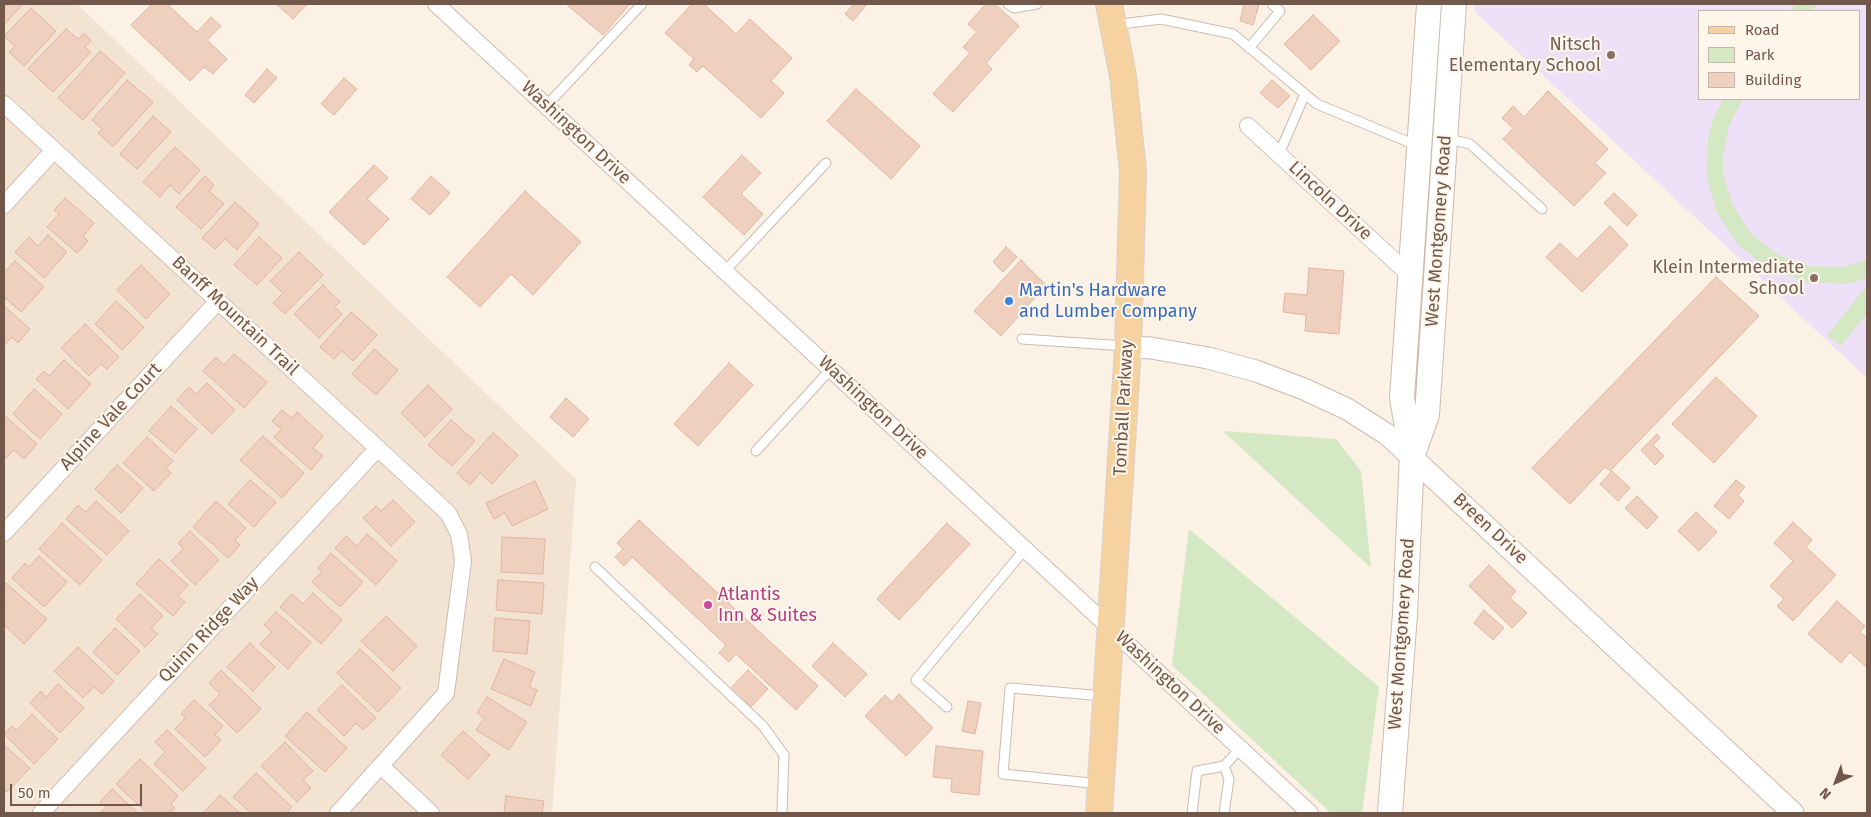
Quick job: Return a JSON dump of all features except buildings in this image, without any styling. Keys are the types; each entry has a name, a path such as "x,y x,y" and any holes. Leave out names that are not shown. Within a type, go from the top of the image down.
{"main road":[{"name":"West Montgomery Road","path":"1390,813 1405,614 1412,455 1402,398 1429,4"},
{"name":"West Montgomery Road","path":"1412,455 1427,415 1454,4"},
{"name":"Tomball Parkway","path":"1099,813 1128,347 1133,171 1124,76 1111,14"}],"street":[{"name":"Washington Drive","path":"436,4 1310,813"},
{"name":"Banff Mountain Trail","path":"4,104 448,514 459,534 463,561 446,693 382,767"},
{"name":"Lincoln Drive","path":"1248,126 1411,276"},
{"path":"4,205 54,150"},
{"name":"Alpine Vale Court","path":"4,533 218,301"},
{"name":"Breen Drive","path":"1128,347 1151,348 1208,358 1256,371 1295,385 1347,409 1388,435 1412,455 1793,813"},
{"name":"Quinn Ridge Way","path":"41,813 378,448"},
{"path":"338,813 382,767 431,813"}],"lane":[{"path":"546,106 642,4"},
{"path":"1008,4 1014,8 1037,4"},
{"path":"1249,48 1280,11 1272,4"},
{"path":"1111,14 1161,19 1233,34 1318,104 1420,148"},
{"path":"1279,154 1305,94"},
{"path":"1445,138 1470,144 1542,209"},
{"path":"725,271 826,162"},
{"path":"1022,339 1128,347"},
{"path":"756,452 831,369"},
{"path":"946,707 916,680 1025,549"},
{"path":"595,567 763,726 784,755 782,813"},
{"path":"1101,784 1003,774 1010,688 1107,696"},
{"path":"1192,813 1197,771 1224,766 1240,749"},
{"path":"1224,766 1229,779 1224,813"}],"shaded area":[{"path":"4,4 77,4 576,479 552,813 4,813"},
{"name":"Klein Intermediate School","path":"1475,4 1867,4 1867,378 1474,11"}],"green space":[{"path":"1796,4 1817,4 1813,10 1791,10"},
{"path":"1722,100 1742,100 1729,125 1723,157 1723,174 1733,206 1751,234 1777,254 1809,266 1842,267 1867,260 1867,279 1844,284 1805,282 1769,269 1739,246 1717,213 1707,177 1708,138 1713,119"},
{"path":"1867,285 1867,313 1841,346 1827,336"},
{"path":"1223,431 1336,439 1361,471 1371,568"},
{"path":"1189,529 1379,687 1362,813 1331,813 1172,665"}],"place":[{"name":"Nitsch Elementary School","path":"1611,55"},
{"name":"Klein Intermediate School","path":"1814,278"},
{"name":"Martin's Hardware and Lumber Company","path":"1009,301"},
{"name":"Atlantis Inn & Suites","path":"708,605"}]}
